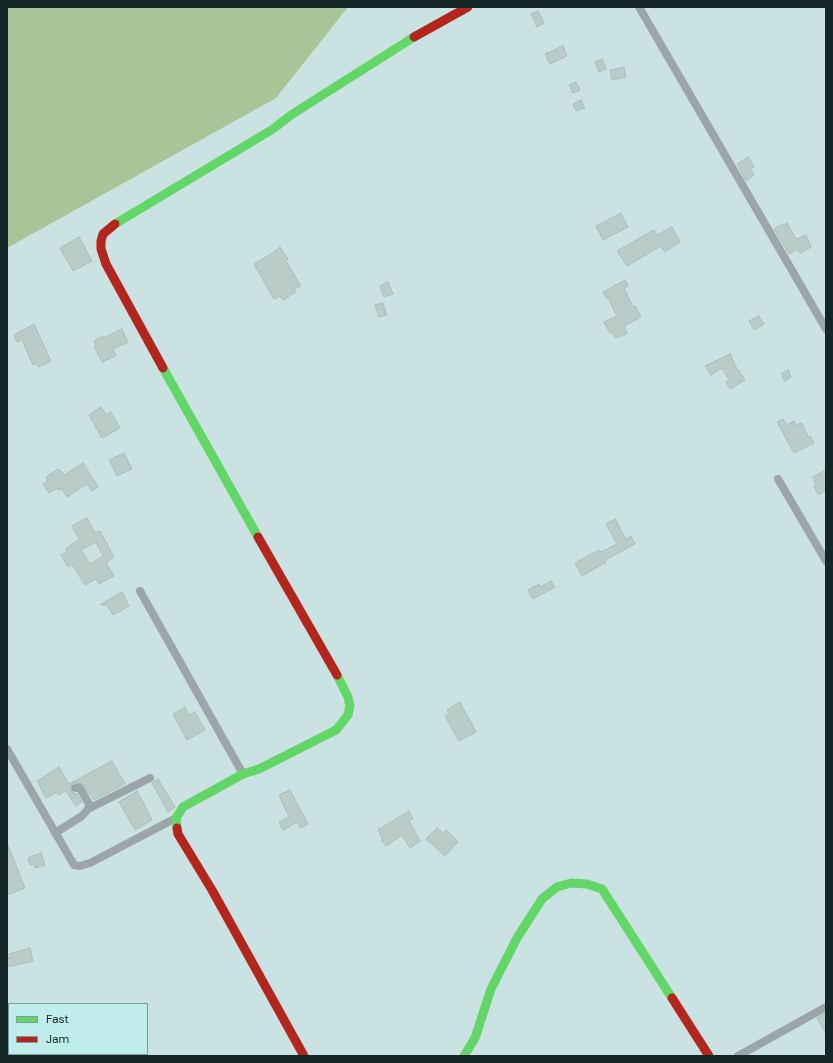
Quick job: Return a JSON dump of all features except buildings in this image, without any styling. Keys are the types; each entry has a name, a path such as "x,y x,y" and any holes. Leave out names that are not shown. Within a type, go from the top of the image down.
{"street":[{"path":"304,1056 212,890 178,834 176,818 183,806 243,774 259,769 336,730 348,716 350,706 348,697 340,680 190,417 121,292 106,264 101,249 101,241 103,234 110,227 273,129 291,115 411,38 468,7"},
{"path":"639,7 826,329"},
{"path":"778,479 826,561"},
{"path":"140,591 243,774"},
{"path":"7,750 74,865 80,866 97,859 176,818"},
{"path":"55,833 82,816 88,809 150,778"},
{"path":"76,788 80,788 88,804 88,809"},
{"path":"464,1056 475,1038 491,989 517,938 542,899 558,887 571,883 587,884 602,889 709,1056"},
{"path":"738,1056 826,1007"}],"green space":[{"path":"7,7 348,7 276,98 7,248"}],"traffic: fast":[{"path":"115,224 273,129 291,115 414,37"},
{"path":"163,368 258,537"},
{"path":"177,828 176,818 183,807 243,774 259,769 336,730 348,715 350,706 348,697 337,675"},
{"path":"464,1056 475,1038 491,989 517,938 542,899 557,887 571,883 587,884 602,889 672,998"}],"traffic: jam":[{"path":"414,37 468,7"},
{"path":"115,224 103,234 101,249 106,264 163,368"},
{"path":"258,537 337,675"},
{"path":"177,828 178,834 212,890 304,1056"},
{"path":"672,998 709,1056"}]}
